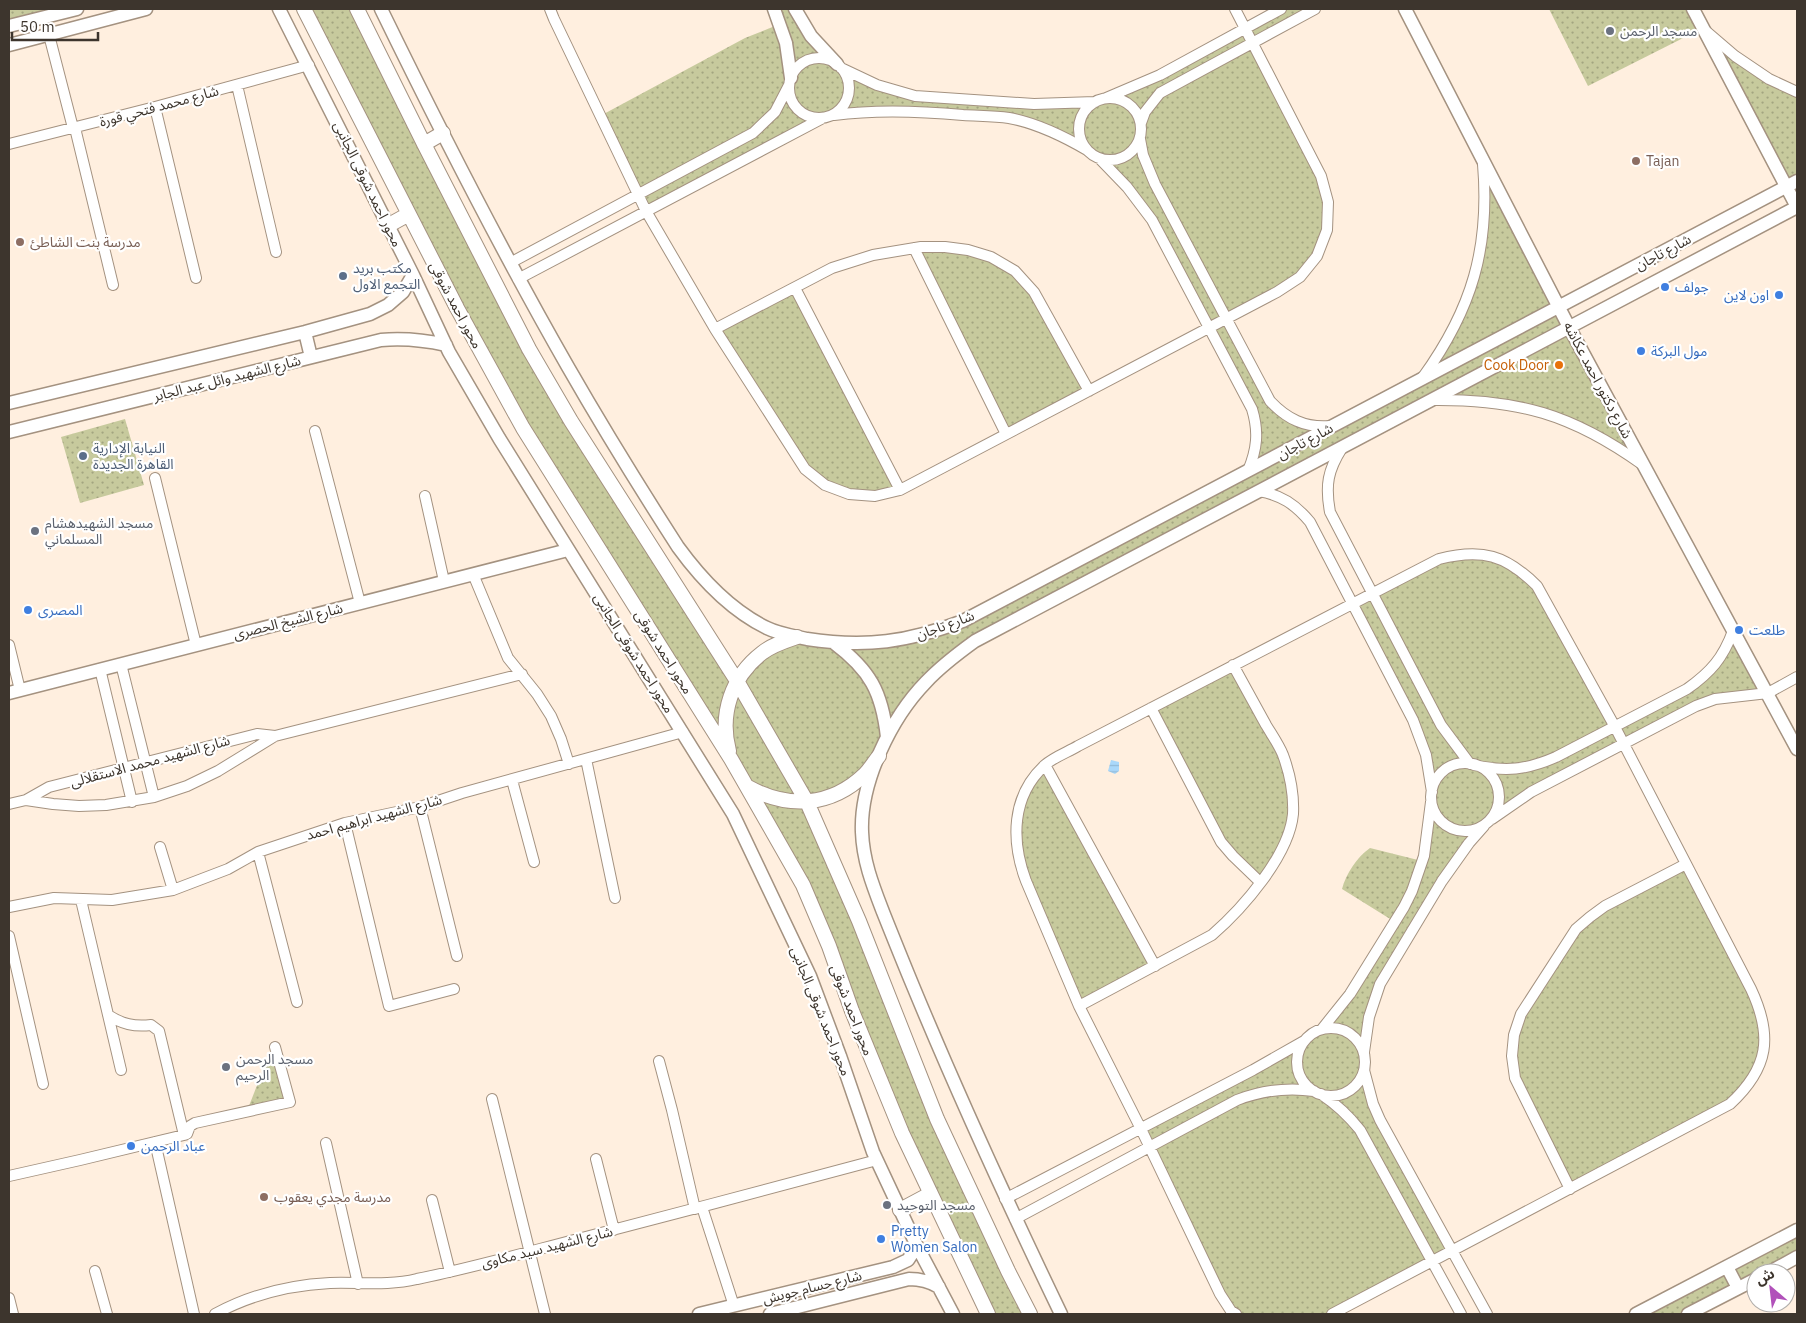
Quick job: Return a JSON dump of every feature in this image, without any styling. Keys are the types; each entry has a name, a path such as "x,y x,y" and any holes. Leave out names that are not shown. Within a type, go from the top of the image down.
{"main road":[{"name":"محور احمد شوقى","path":"304,9 457,308 523,428 732,759 803,885 829,946 852,1011 902,1134 988,1314"},
{"path":"357,9 522,335 566,414 737,681 806,802 859,921 937,1119 1030,1314"},
{"path":"424,144 443,133"},
{"path":"389,225 409,214"},
{"path":"732,759 726,740 725,720 729,700 737,681 748,665 762,652 779,643 797,637"},
{"path":"747,787 776,800 806,802 828,797 848,788 866,774 879,756"},
{"path":"900,1210 930,1194"}],"street":[{"path":"11,22 77,9"},
{"path":"9,46 146,9"},
{"name":"محور احمد شوقى الجانبى","path":"279,9 389,225 446,346 499,438 733,814 810,976 877,1160 917,1246 952,1314"},
{"path":"381,9 518,279 568,368 678,548 698,574 743,614 768,629 797,637"},
{"path":"550,9 646,211 715,329 805,469 825,485 850,494 875,496 900,490 1277,292 1300,277 1317,256 1327,230 1328,202 1321,176 1236,9"},
{"path":"774,9 786,44 790,95 797,109 810,117 821,119"},
{"path":"795,9 811,36 847,77 850,88 848,98 842,108 834,115"},
{"path":"1087,150 1079,133 1079,124 1087,108 1095,102 1160,75 1281,9"},
{"path":"1315,9 1160,93 1148,107 1141,123 1140,139 1146,162 1155,184 1270,401 1280,412 1292,420 1305,425 1319,427 1334,426"},
{"name":"شارع دكتور احمد عكاشه","path":"1404,9 1569,327 1797,749"},
{"path":"1693,9 1792,184 1797,207"},
{"path":"1703,28 1735,56 1769,79 1797,92"},
{"path":"49,35 113,285"},
{"path":"510,263 753,133 775,112 797,68 805,62 816,58 827,59 877,85 915,96 1034,104 1095,102"},
{"name":"شارع محمد فتحي قورة","path":"9,144 309,65"},
{"path":"237,85 276,252"},
{"path":"1106,98 1122,100 1128,104 1141,123"},
{"path":"155,107 196,278"},
{"path":"518,279 821,119 834,115 873,111 913,110 1009,118 1069,139 1099,158 1113,171 1152,220 1254,416 1257,434 1256,447 1248,470"},
{"path":"1099,158 1119,159 1128,155 1140,139"},
{"path":"1421,380 1441,352 1457,323 1470,291 1479,260 1484,225 1485,191 1482,158"},
{"name":"شارع تاجان","path":"797,637 834,643 867,644 932,633 963,621 1792,184"},
{"name":"شارع تاجان","path":"1006,1199 954,1086 873,885 865,858 862,831 864,804 871,778 887,737 909,702 924,683 948,660 975,641 1005,624 1797,207"},
{"path":"715,329 832,268 873,255 914,248 945,247 968,250 991,257 1015,271 1034,292 1089,391"},
{"path":"914,248 1006,434"},
{"name":"شارع الشهيد وائل عبد الجابر","path":"9,403 305,332 370,314 388,305 403,292 413,275"},
{"path":"794,288 900,490"},
{"path":"305,332 311,357"},
{"name":"شارع الشهيد وائل عبد الجابر","path":"9,432 381,340 403,338 425,340 446,346"},
{"path":"1391,395 1402,415"},
{"path":"1431,400 1479,401 1507,404 1544,412 1580,426 1613,444 1644,466"},
{"path":"315,431 360,603"},
{"path":"1344,446 1334,461 1328,477 1327,494 1330,512 1441,725 1472,764 1484,769 1492,776 1498,786 1499,803 1488,822 1442,881 1380,984 1369,1017 1364,1052 1364,1070 1370,1096 1380,1120 1487,1314"},
{"path":"155,478 196,645"},
{"path":"1259,491 1274,494 1288,500 1310,522 1420,737 1426,755 1431,797 1436,815 1445,825 1458,831 1472,831 1531,792 1696,706 1715,699 1768,693 1797,678"},
{"path":"425,496 444,581"},
{"name":"شارع الشيخ الحصرى","path":"14,691 568,550"},
{"path":"1236,1314 1231,1311 1220,1294 1141,1129 1079,1006 1026,881 1018,861 1015,840 1016,820 1022,799 1032,781 1045,765 1150,708 1439,559 1460,554 1482,554 1503,560 1522,571 1537,586 1614,726 1760,1008 1765,1029 1764,1051 1758,1071 1746,1089 1730,1104 1332,1314"},
{"path":"474,574 508,658 537,694 551,716 569,764"},
{"path":"994,604 1005,624"},
{"path":"1322,1029 1354,988 1412,891 1424,856 1431,797 1436,780 1445,770 1457,764 1472,764 1495,769 1516,770 1537,766 1687,689 1703,678 1716,665 1726,649 1733,631"},
{"path":"834,643 852,656 878,693 885,715 887,737"},
{"path":"9,645 14,691"},
{"path":"121,664 154,797"},
{"path":"1079,1006 1212,935 1236,913 1260,882 1275,861 1287,837 1293,816 1293,794 1289,773 1282,753 1233,665"},
{"path":"100,669 132,802"},
{"name":"شارع الشهيد محمد الاستقلالى","path":"26,800 79,806 132,802 154,797 187,786 218,771 276,736 522,674"},
{"path":"1150,708 1221,842 1260,882"},
{"name":"شارع الشهيد ابراهيم احمد","path":"9,908 54,898 112,900 174,890 228,869 258,852 345,822 420,807 462,792 512,780 683,732"},
{"name":"شارع الشهيد محمد الاستقلالى","path":"9,804 26,800 50,787 257,734 276,736"},
{"path":"586,759 615,898"},
{"path":"1045,765 1155,966"},
{"path":"512,780 534,862"},
{"path":"420,807 457,956"},
{"path":"345,822 389,1006 454,989"},
{"path":"160,847 174,890"},
{"path":"258,852 296,1002"},
{"path":"1570,1188 1515,1078 1512,1056 1514,1035 1521,1014 1576,929 1605,906 1686,864"},
{"path":"81,900 121,1070"},
{"path":"9,936 43,1084"},
{"path":"108,1015 128,1025 151,1025 159,1031 184,1135"},
{"path":"1061,1314 1006,1199 1253,1070 1322,1029 1343,1030 1359,1042 1364,1052"},
{"path":"1304,1041 1299,1051 1297,1063 1305,1084 1342,1110 1360,1130 1461,1314"},
{"path":"9,1176 184,1135 190,1126 195,1123 290,1102 275,1047"},
{"path":"659,1061 698,1208 736,1311"},
{"path":"1015,1219 1252,1094 1283,1088 1332,1096 1343,1094 1353,1088 1360,1080 1364,1070"},
{"path":"492,1099 545,1314"},
{"path":"155,1142 194,1314"},
{"path":"326,1142 358,1284"},
{"path":"596,1159 614,1230"},
{"name":"شارع الشهيد سيد مكاوى","path":"215,1314 249,1298 276,1290 331,1283 390,1284 450,1272 877,1160"},
{"path":"432,1200 450,1272"},
{"path":"1636,1314 1797,1230"},
{"name":"شارع حسام جويش","path":"699,1314 736,1311 901,1264 908,1260 917,1246"},
{"path":"1727,1267 1738,1288"},
{"path":"95,1271 107,1314"},
{"name":"شارع حسام جويش","path":"770,1314 909,1279 930,1281 939,1287"},
{"path":"1688,1314 1746,1284"},
{"path":"9,1298 13,1314"}],"green space":[{"path":"9,9 77,9 9,26"},
{"path":"304,9 357,9 538,365 737,681 779,643 834,643 932,633 1248,471 1256,422 1152,220 1099,158 1087,150 1009,118 834,115 821,119 646,211 600,116 745,38 780,24 774,9 795,9 837,64 915,96 1094,102 1106,98 1281,9 1315,9 1254,42 1321,176 1327,230 1300,277 1227,319 1280,412 1319,427 1421,380 1441,352 1479,260 1482,158 1644,466 1544,412 1431,400 1005,624 925,683 866,773 807,802 888,998 1030,1314 988,1314 902,1133 803,885 523,428"},
{"path":"1549,9 1693,9 1703,28 1588,86"},
{"path":"1703,28 1735,56 1797,92 1797,181 1787,187"},
{"path":"914,248 991,257 1034,292 1089,391 1006,434"},
{"path":"795,288 900,490 849,494 805,469 715,329"},
{"path":"125,419 144,485 80,503 61,437"},
{"path":"1460,554 1503,560 1537,586 1615,726 1703,678 1733,631 1768,693 1696,706 1492,819 1484,826 1380,984 1364,1052 1364,1070 1368,1087 1452,1251 1332,1314 1236,1314 1141,1129 1304,1041 1322,1029 1395,922 1342,889 1353,866 1370,848 1422,861 1432,792 1426,755 1352,604"},
{"path":"1233,665 1282,753 1293,816 1260,882 1233,856 1151,708"},
{"path":"1045,765 1155,966 1079,1006 1018,861 1022,799"},
{"path":"1686,864 1765,1029 1758,1071 1730,1104 1570,1189 1515,1078 1512,1056 1521,1014 1590,917"},
{"path":"272,1047 290,1102 247,1111"},
{"path":"1797,1230 1797,1258 1787,1263 1746,1263 1746,1279 1689,1314 1636,1314"}],"water":[{"path":"1111,760 1119,762 1119,771 1115,774 1108,771"}],"place":[{"name":"مسجد الرحمن","path":"1610,31"},
{"name":"Tajan","path":"1636,161"},
{"name":"مدرسة بنت الشاطئ","path":"20,242"},
{"name":"مكتب بريد التجمع الاول","path":"343,276"},
{"name":"جولف","path":"1665,287"},
{"name":"اون لاين","path":"1779,295"},
{"name":"مول البركة","path":"1641,351"},
{"name":"Cook Door","path":"1559,365"},
{"name":"النيابة الإدارية القاهرة الجديدة","path":"83,456"},
{"name":"مسجد الشهيدهشام المسلماني","path":"35,531"},
{"name":"المصرى","path":"28,610"},
{"name":"طلعت","path":"1739,630"},
{"name":"مسجد الرحمن الرحيم","path":"226,1067"},
{"name":"عباد الرحمن","path":"131,1146"},
{"name":"مدرسة مجدي يعقوب","path":"264,1197"},
{"name":"مسجد التوحيد","path":"887,1205"},
{"name":"Pretty Women Salon","path":"881,1239"}]}
